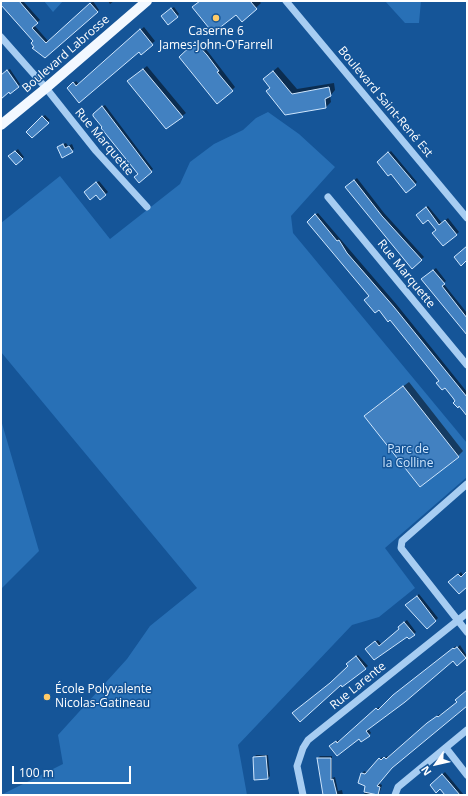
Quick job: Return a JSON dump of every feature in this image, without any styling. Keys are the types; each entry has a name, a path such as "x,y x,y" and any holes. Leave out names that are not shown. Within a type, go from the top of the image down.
{"main road":[{"name":"Boulevard Labrosse","path":"1,125 147,1"}],"street":[{"name":"Boulevard Saint-René Est","path":"286,1 467,218"},
{"name":"Rue Marquette","path":"1,37 46,88 96,151 147,208"},
{"name":"Rue Marquette","path":"328,197 467,365"},
{"path":"467,484 402,541 401,548 467,632"},
{"name":"Rue Larente","path":"303,795 298,766 303,748 308,740 467,613"},
{"path":"395,795 398,787 467,730"},
{"path":"446,748 467,775"}],"green space":[{"path":"44,1 63,1 53,12"},
{"path":"385,1 421,1 419,23 405,23"},
{"name":"Parc de la Colline","path":"268,112 299,134 335,167 291,216 293,233 467,443 467,477 385,548 415,588 379,617 352,625 238,745 247,795 1,795 63,764 58,735 127,659 150,626 197,588 1,352 1,223 60,176 110,239 180,184 190,162 214,144 243,130 256,118"},
{"path":"1,420 39,551 1,589"}],"building":[{"path":"1,1 19,1 38,23 32,28 46,43 90,3 98,12 45,58 32,48 34,47 31,43 33,41 1,5"},
{"name":"Caserne 6 James-John-O'Farrell","path":"200,1 250,1 257,9 242,22 236,15 213,33 192,7"},
{"path":"171,8 178,17 168,25 161,16"},
{"path":"140,29 153,45 141,55 139,52 79,103 67,88 73,82 76,86"},
{"path":"195,42 207,55 219,71 217,72 233,91 217,104 179,57"},
{"path":"143,69 183,117 166,129 127,81"},
{"path":"7,70 19,87 10,94 9,92 1,99 1,75"},
{"path":"273,71 292,94 329,87 331,96 325,99 326,108 285,115 266,91 270,88 263,79"},
{"path":"102,106 152,172 139,183 134,177 138,174 93,116 93,114"},
{"path":"42,116 49,123 32,138 26,132"},
{"path":"63,144 65,148 69,146 73,152 62,158 57,147"},
{"path":"15,151 23,159 16,165 8,156"},
{"path":"388,152 416,185 406,193 391,174 388,176 377,162"},
{"path":"354,180 382,216 422,260 412,269 345,187"},
{"path":"96,182 106,195 100,200 96,195 90,200 84,192"},
{"path":"426,207 439,225 445,220 457,235 443,246 432,233 436,230 428,220 423,224 416,215"},
{"path":"315,214 337,241 339,240 347,253 394,307 467,397 467,416 459,406 458,408 453,403 455,401 445,388 442,390 436,383 439,381 390,320 388,322 379,310 375,313 364,300 369,296 307,222"},
{"path":"467,246 467,260 461,266 454,257"},
{"path":"433,270 445,284 442,286 467,318 467,335 421,279"},
{"path":"403,386 459,457 420,487 364,416"},
{"path":"467,571 467,587 459,594 448,582 458,574 461,577"},
{"path":"417,596 436,621 427,629 405,605"},
{"path":"404,622 415,635 409,639 407,637 374,660 365,649 375,641 379,646 399,629 398,627"},
{"path":"457,647 466,658 457,666 453,661 405,702 366,731 370,736 361,742 359,739 337,756 329,746 336,741 337,743 376,708 378,710 393,695 453,648 454,649"},
{"path":"356,656 366,669 342,687 341,685 300,722 292,713 330,683 348,666 346,664"},
{"path":"467,690 467,706 392,768 377,786 380,787 378,795 364,792 365,786 358,783 361,773 365,774 379,758 381,760 384,757 386,759 427,723 437,716 438,717 457,702 455,700"},
{"path":"266,756 268,779 254,780 253,757"},
{"path":"317,758 331,758 331,780 333,779 337,795 323,795"},
{"path":"442,774 460,795 445,795 440,789 436,793 430,785"}],"place":[{"name":"Caserne 6 James-John-O'Farrell","path":"216,18"},
{"name":"École Polyvalente Nicolas-Gatineau","path":"47,697"}]}
